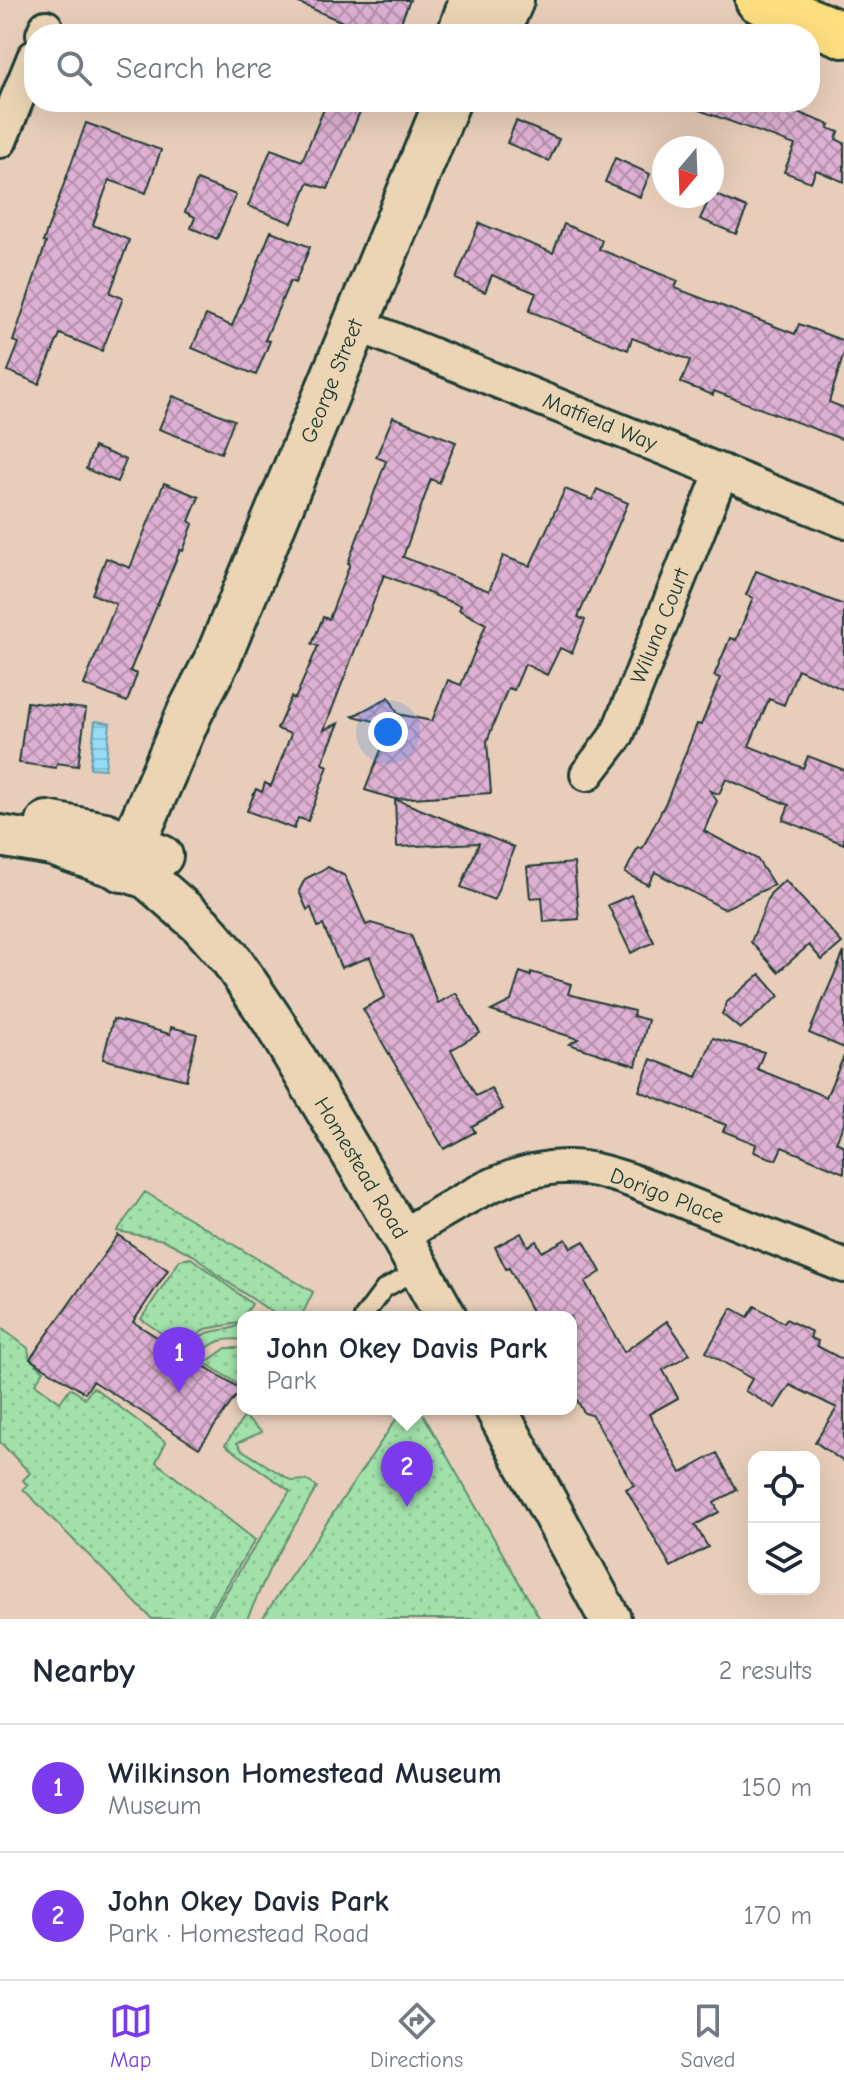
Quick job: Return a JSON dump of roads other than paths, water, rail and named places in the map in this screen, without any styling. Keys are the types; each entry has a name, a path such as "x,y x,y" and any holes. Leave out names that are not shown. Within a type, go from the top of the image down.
{"main road":[{"path":"464,24 472,0"},
{"path":"500,24 511,0"},
{"path":"758,0 817,24"},
{"path":"820,25 844,35"},
{"name":"George Street","path":"141,861 190,712 218,658 443,112"}],"street":[{"path":"0,141 24,82"},
{"name":"Matfield Way","path":"356,324 844,521"},
{"name":"Wiluna Court","path":"587,774 617,735 722,471"},
{"name":"Homestead Road","path":"0,815 105,833 141,861 220,908 251,948 273,1021 443,1311"},
{"name":"Homestead Road","path":"0,836 141,861"},
{"name":"Dorigo Place","path":"410,1253 510,1178 566,1166 630,1180 844,1266"},
{"path":"499,1415 610,1619"}],"lane":[{"path":"368,1311 410,1253"}],"water":[{"path":"95,721 110,723 105,769 90,768"}],"place":[{"name":"Wilkinson Homestead Museum","path":"179,1393"},
{"name":"John Okey Davis Park","path":"407,1507"}]}
